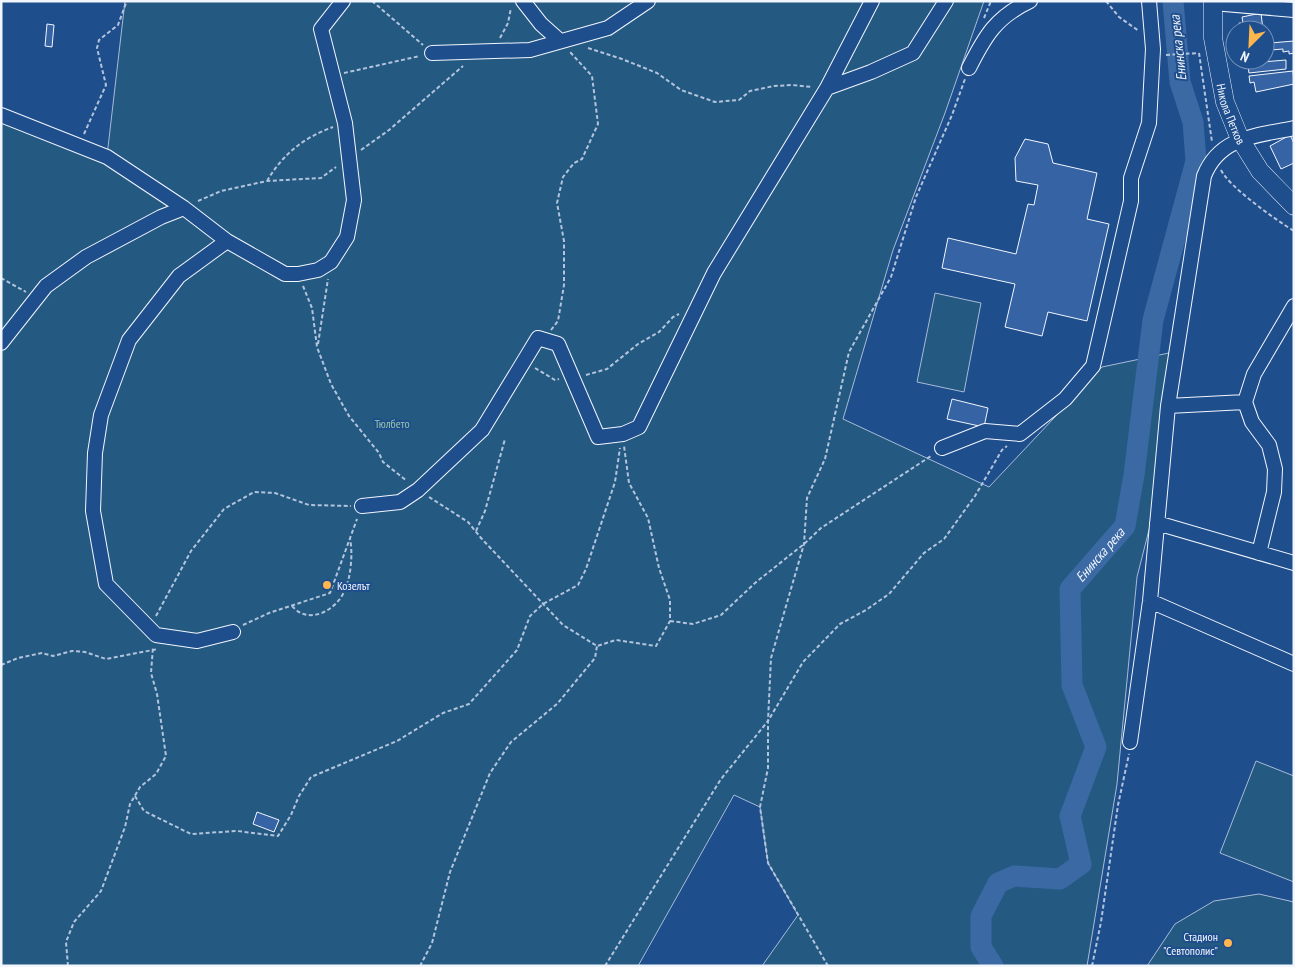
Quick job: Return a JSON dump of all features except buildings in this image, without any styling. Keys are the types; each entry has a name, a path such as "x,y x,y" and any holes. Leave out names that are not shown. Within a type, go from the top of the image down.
{"main road":[{"name":"Никола Петков","path":"1213,2 1213,38 1225,102 1240,139 1260,171 1294,206"}],"street":[{"path":"1,115 107,156 184,208 228,241 285,274 298,274 318,270 331,262 347,238 354,200 345,123 321,29 343,1"},
{"path":"523,1 541,24 563,41"},
{"path":"432,53 530,50 608,28 648,1"},
{"path":"362,506 400,502 418,490 482,430 538,338 558,344 598,437 623,434 639,427 714,273 826,88 872,1"},
{"path":"826,88 871,72 913,53 946,1"},
{"path":"968,68 983,39 1000,20 1013,9 1030,1"},
{"path":"942,448 984,431 1020,434 1065,399 1093,366 1132,201 1131,178 1149,123 1158,52 1148,1"},
{"path":"1213,2 1294,10"},
{"path":"1130,742 1150,601 1168,406 1204,176 1215,156 1228,145 1240,139 1294,128"},
{"path":"1,343 46,286 86,256 160,216 184,208"},
{"path":"228,241 179,276 129,340 101,415 95,453 93,511 106,584 153,632 197,641 233,632"},
{"path":"1259,554 1274,492 1275,469 1269,445 1252,422 1245,402 1254,374 1294,306"},
{"path":"1168,406 1245,402"},
{"path":"1157,523 1294,563"},
{"path":"1150,601 1294,664"}],"path":[{"path":"372,1 432,53"},
{"path":"1106,1 1119,17 1143,34 1158,52 1190,54 1203,52"},
{"path":"79,146 106,85 96,48 99,40 118,25 125,2"},
{"path":"486,51 497,44 508,23 513,2"},
{"path":"563,41 622,58 657,73 681,90 715,102 739,100 750,91 774,86 792,85 826,88"},
{"path":"543,340 558,321 564,285 564,241 557,203 563,177 574,163 582,159 598,124 592,76 563,41"},
{"path":"333,76 432,53"},
{"path":"184,208 221,191 267,181 321,178 389,130 464,64"},
{"path":"828,966 768,863 760,807 768,768 771,658 804,544 806,498 825,459 849,352 891,277 916,197 952,115 968,68"},
{"path":"267,181 278,163 296,146 316,133 345,123"},
{"path":"317,347 331,262"},
{"path":"298,274 312,308 317,347 331,384 348,416 379,452 383,462 418,490 468,522 563,625 597,646 616,640 656,646 670,621 670,600 659,568 648,518 629,483 623,434"},
{"path":"1,278 37,297"},
{"path":"524,362 555,380 572,378 607,369 638,344 659,332 673,317 698,305"},
{"path":"134,796 144,811 191,834 237,831 278,836 292,815 299,796 311,777 398,741 443,714 469,704 517,650 530,616 543,604 578,586 614,482 623,434"},
{"path":"605,966 721,778 768,721 802,662 840,624 866,610 889,594 924,553 944,539 975,496 1002,450 1020,434"},
{"path":"476,531 485,511 505,439"},
{"path":"670,621 693,624 721,615 755,583 821,528 942,448"},
{"path":"68,966 66,942 74,922 101,891 125,827 130,804 134,796 140,787 156,774 166,756 157,694 151,673 153,632 191,551 224,510 254,492 275,493 309,505 362,506 330,593 257,618 233,632"},
{"path":"292,606 302,614 314,616 326,611 339,601 346,588 352,550 350,537"},
{"path":"420,966 432,943 450,872 490,772 511,742 557,704 595,658 597,646"},
{"path":"1,665 18,658 42,654 53,656 72,651 85,652 106,659 162,648"},
{"path":"1092,966 1101,922 1118,805 1130,742"}],"green space":[{"name":"Тюлбето","path":"125,1 984,1 945,113 893,250 843,419 989,487 1102,367 1169,353 1151,522 1137,577 1117,784 1087,966 762,966 798,915 768,863 760,807 734,795 638,966 1,966 1,115 107,156"},
{"path":"935,293 981,303 964,392 917,382"},
{"path":"1256,761 1294,776 1294,882 1220,853"},
{"name":"Стадион \"Севтополис\"","path":"1259,894 1294,902 1294,966 1147,966 1175,924 1214,901"}],"waterway":[{"name":"Енинска река","path":"993,966 981,947 981,916 998,883 1014,876 1060,879 1081,864 1070,816 1096,747 1072,685 1070,589 1125,526 1134,475 1153,320 1196,161 1193,122 1180,82 1173,1"}],"place":[{"name":"Козелът","path":"327,585"},
{"name":"Стадион \"Севтополис\"","path":"1228,943"}]}
